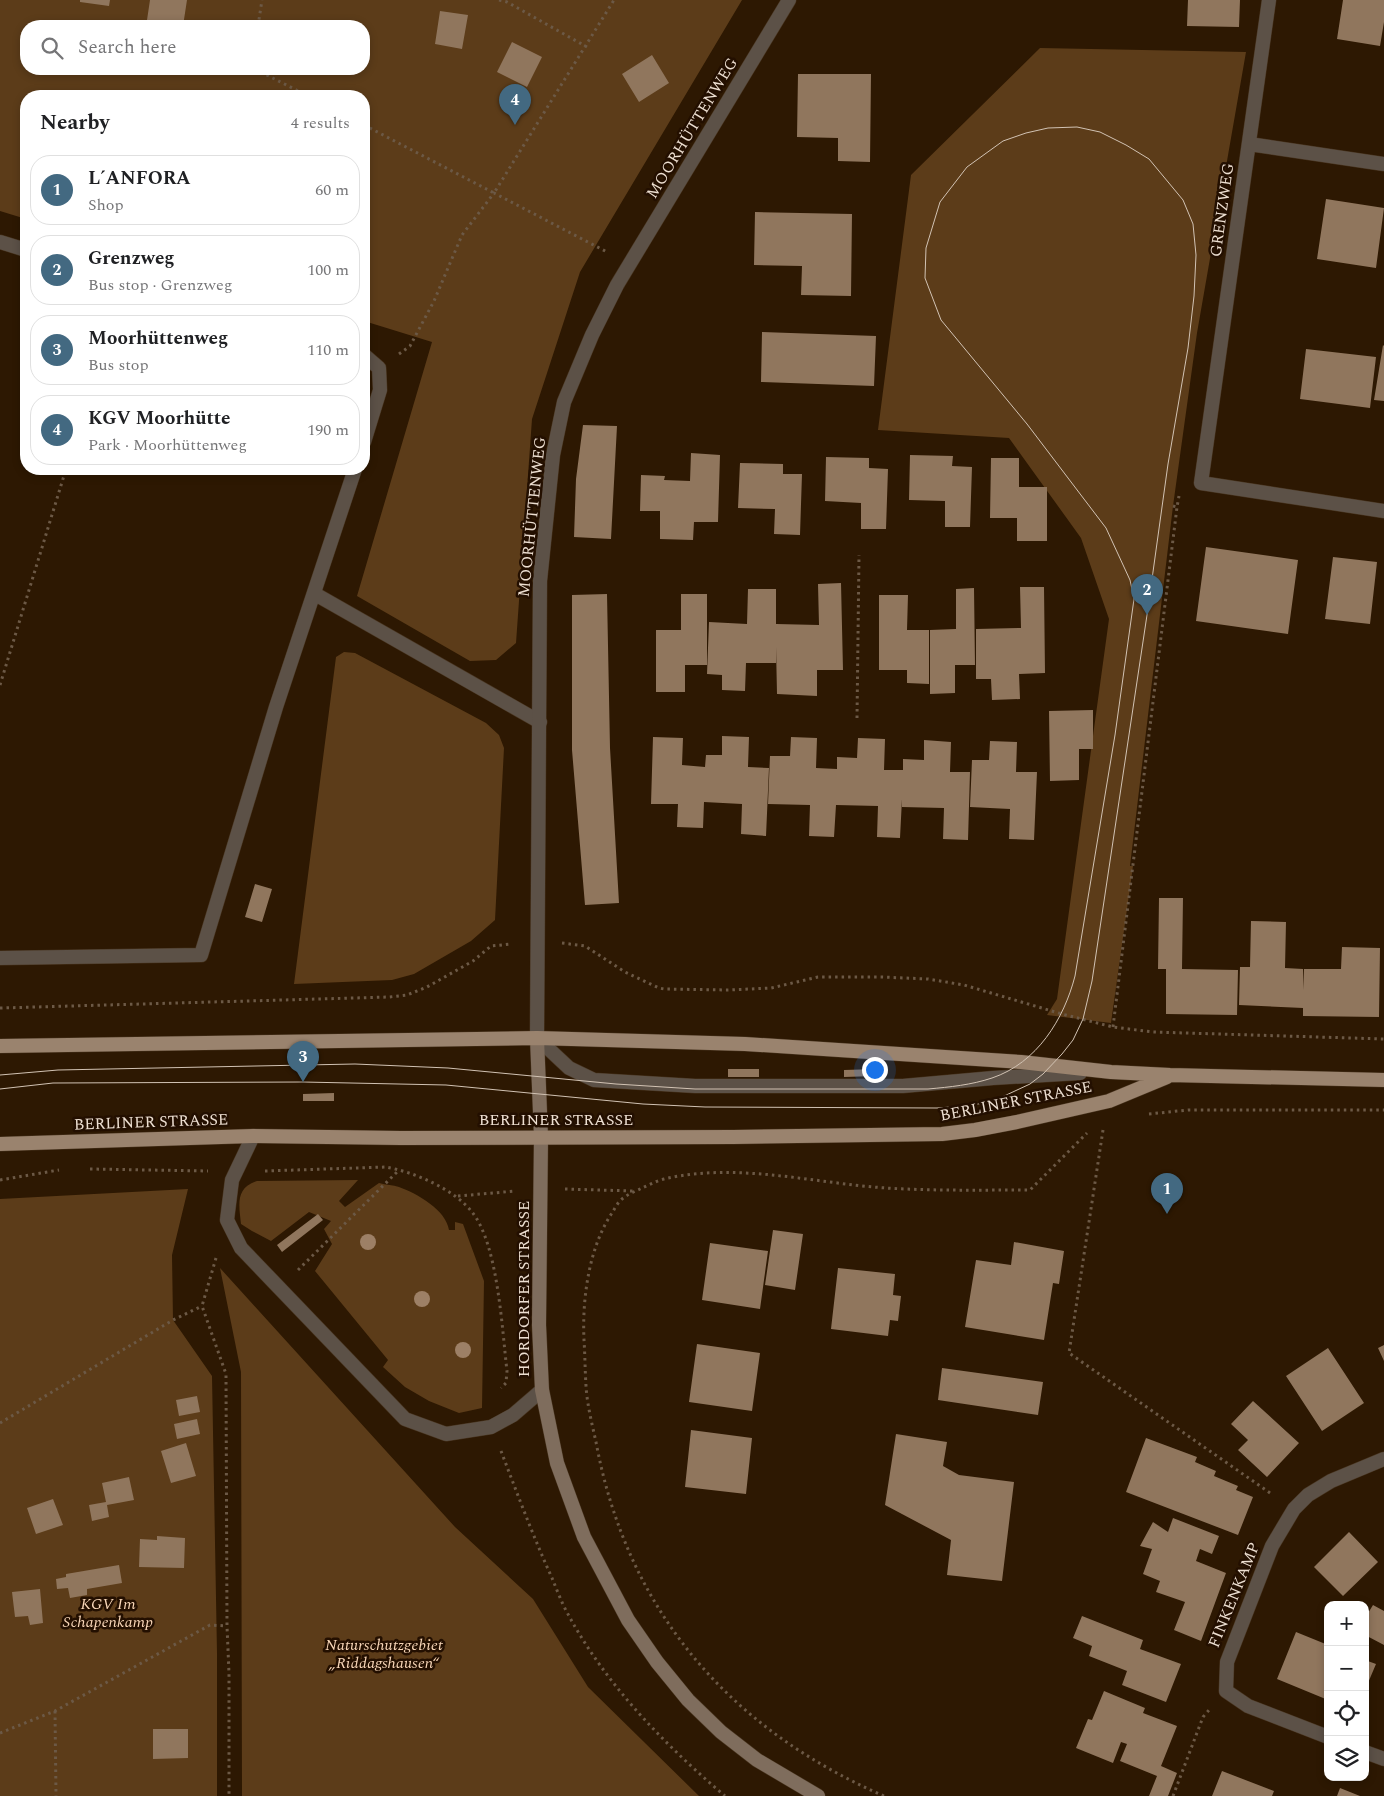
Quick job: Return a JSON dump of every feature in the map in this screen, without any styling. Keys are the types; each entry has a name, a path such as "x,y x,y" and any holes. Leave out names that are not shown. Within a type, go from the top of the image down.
{"main road":[{"name":"BERLINER STRASSE","path":"0,1046 537,1038 745,1044 1021,1062 1111,1072 1170,1076 1384,1080"},
{"name":"HORDORFER STRASSE","path":"537,1038 541,1137 539,1325 542,1390 557,1463 584,1537 628,1620 657,1662 688,1700 721,1732 757,1760 818,1796"},
{"name":"BERLINER STRASSE","path":"0,1144 253,1136 762,1137 942,1134 1017,1122 1110,1101 1170,1076"}],"street":[{"name":"MOORHÜTTENWEG","path":"537,1038 540,581 553,455 564,402 592,335 630,264 789,0"},
{"name":"GRENZWEG","path":"1270,0 1201,483 1384,511"},
{"name":"GRENZWEG","path":"1249,144 1384,164"},
{"path":"0,242 20,248"},
{"path":"370,360 379,368 380,390 370,422"},
{"path":"0,958 200,955 276,707 354,475"},
{"path":"315,594 540,722"},
{"path":"537,1038 569,1068 594,1080 695,1086 903,1086 994,1078 1111,1072"},
{"path":"253,1136 232,1180 228,1220 241,1248 405,1419 446,1434 492,1427 513,1415 542,1390"},
{"name":"FINKENKAMP","path":"1226,1691 1227,1662 1272,1546 1294,1509 1308,1495 1331,1481 1384,1459"},
{"path":"1226,1691 1248,1706 1325,1736"},
{"path":"1369,1753 1384,1759"}],"path":[{"path":"259,20 262,0"},
{"path":"499,0 507,2 587,47"},
{"path":"379,368 410,346 434,301 462,235 494,194 587,47 614,0"},
{"path":"268,75 296,90"},
{"path":"370,128 630,264"},
{"path":"0,685 64,475"},
{"path":"1113,1027 1177,506"},
{"path":"857,718 859,555"},
{"path":"0,1008 407,995 427,987 474,962 491,946 538,940 585,946 625,972 664,989 728,990 771,988 818,977 928,979 964,985 1113,1027 1153,1032 1384,1039"},
{"path":"1147,1114 1188,1110 1384,1110"},
{"path":"1104,1122 1069,1353 1294,1509"},
{"path":"884,1796 815,1761 760,1724 737,1704 722,1690 681,1642 654,1602 634,1566 607,1496 586,1389 583,1324 587,1280 597,1243 607,1220 621,1199 662,1179 719,1171 860,1186 936,1191 1030,1190 1092,1130"},
{"path":"84,1169 236,1172 386,1167 428,1181 457,1196 473,1213 482,1230 494,1275 507,1371 506,1382 488,1407 492,1427 568,1616 593,1656 622,1694 693,1769 725,1796"},
{"path":"0,1180 65,1169"},
{"path":"294,1274 399,1170"},
{"path":"228,1220 202,1306 226,1374 227,1626 229,1673 228,1796"},
{"path":"0,1423 173,1320 202,1306"},
{"path":"0,1733 55,1711 210,1625 227,1626"},
{"path":"1173,1796 1203,1718 1226,1691"},
{"path":"55,1711 56,1796"}],"green space":[{"path":"0,0 742,0 580,272 532,419 516,643 496,660 470,661 357,596 432,342 370,323 370,90 20,90 20,217 0,211"},
{"path":"1040,48 1246,52 1197,333 1173,506 1130,866 1133,866 1111,1023 1047,1015 1057,999 1109,619 1081,538 1009,438 878,430 911,175"},
{"path":"344,652 355,653 486,723 499,735 504,748 495,920 471,941 414,974 392,980 294,984 336,657"},
{"path":"358,1180 339,1201 345,1207 379,1183 399,1187 422,1198 443,1216 449,1230 455,1230 455,1222 463,1224 484,1281 482,1408 459,1413 429,1401 405,1387 383,1367 388,1360 315,1271 332,1244 324,1229 331,1221 309,1212 271,1241 241,1224 240,1198 245,1188 257,1181"},
{"name":"KGV Im Schapenkamp","path":"188,1189 172,1255 173,1320 212,1376 217,1653 217,1796 0,1796 0,1199"},
{"name":"Naturschutzgebiet „Riddagshausen“","path":"220,1268 455,1527 533,1599 588,1687 699,1796 242,1796 241,1372"}],"building":[{"path":"80,0 110,0 109,6 80,2"},
{"path":"150,0 187,0 184,20 147,20"},
{"path":"1188,0 1240,0 1239,27 1187,26"},
{"path":"1343,0 1384,0 1384,22 1380,46 1337,39"},
{"path":"440,11 468,15 462,49 435,44"},
{"path":"512,42 542,57 527,87 497,72"},
{"path":"652,55 669,83 639,102 622,74"},
{"path":"798,74 871,74 870,162 838,161 838,138 797,137"},
{"path":"1326,199 1384,208 1376,268 1317,259"},
{"path":"755,212 852,214 851,296 801,295 802,266 754,265"},
{"path":"762,332 876,336 874,386 761,382"},
{"path":"1384,346 1384,401 1374,400"},
{"path":"1306,349 1376,357 1370,408 1300,399"},
{"path":"583,425 617,426 611,539 574,537 576,479"},
{"path":"691,453 720,455 718,522 694,522 693,540 660,539 660,511 640,511 641,475 665,476 664,480 690,481"},
{"path":"910,455 953,456 952,466 972,467 970,527 945,527 945,501 909,500"},
{"path":"826,457 869,458 869,468 888,469 886,529 861,529 861,503 825,501"},
{"path":"991,458 1019,458 1019,487 1047,487 1047,541 1017,541 1017,518 990,518"},
{"path":"740,463 783,464 783,474 802,474 800,535 774,534 775,509 738,508"},
{"path":"1206,547 1298,560 1288,634 1196,621"},
{"path":"1333,557 1377,562 1370,624 1325,619"},
{"path":"841,583 843,670 817,670 817,696 777,694 776,647 776,663 746,663 745,691 722,690 722,675 707,674 709,622 747,624 748,589 776,589 776,624 819,625 818,584"},
{"path":"1020,587 1044,587 1045,673 1019,674 1020,699 992,700 991,679 976,679 976,629 1021,628"},
{"path":"974,588 975,665 955,665 955,693 930,694 930,630 956,629 956,589"},
{"path":"607,594 610,748 619,903 585,905 572,750 572,595"},
{"path":"681,594 707,594 707,665 685,665 685,692 656,692 656,630 681,630"},
{"path":"879,595 908,595 907,630 929,630 929,684 907,683 907,670 879,670"},
{"path":"1093,710 1093,749 1079,749 1079,780 1050,781 1049,711"},
{"path":"722,736 749,737 748,767 769,768 766,836 741,834 742,804 704,802 703,828 677,827 678,804 651,804 653,737 683,738 682,765 705,767 706,755 722,755"},
{"path":"791,737 817,738 816,768 837,769 837,757 857,758 858,738 885,739 884,770 903,770 903,759 924,760 924,740 951,742 950,772 970,772 968,840 943,839 944,808 902,807 902,799 900,838 877,837 878,806 836,805 834,837 809,836 810,805 768,804 770,756 790,756"},
{"path":"990,741 1017,742 1016,772 1037,772 1034,840 1009,839 1010,809 970,807 972,760 989,760"},
{"path":"255,884 272,889 262,922 245,917"},
{"path":"1159,898 1183,898 1182,969 1238,970 1237,1015 1166,1014 1166,969 1158,969"},
{"path":"1251,921 1286,922 1285,968 1303,969 1303,990 1304,969 1341,969 1342,947 1380,948 1379,1017 1303,1016 1303,1008 1239,1005 1240,967 1250,967"},
{"path":"728,1069 759,1069 759,1077 728,1077"},
{"path":"876,1069 876,1076 844,1077 844,1070"},
{"path":"334,1093 334,1101 303,1101 303,1094"},
{"path":"318,1214 323,1220 282,1252 277,1245"},
{"path":"773,1230 803,1234 795,1290 765,1285"},
{"path":"1014,1242 1064,1251 1059,1284 1053,1283 1044,1340 965,1327 976,1260 1011,1265"},
{"path":"710,1243 768,1251 760,1309 702,1300"},
{"path":"838,1268 895,1274 893,1295 901,1296 898,1321 890,1320 888,1336 831,1329"},
{"path":"697,1344 760,1353 752,1411 689,1402"},
{"path":"1384,1345 1384,1361 1378,1348"},
{"path":"1328,1348 1364,1403 1322,1431 1286,1376"},
{"path":"942,1368 1043,1382 1038,1415 938,1400"},
{"path":"197,1396 200,1412 179,1416 176,1400"},
{"path":"1253,1401 1299,1443 1267,1477 1238,1450 1248,1440 1231,1424"},
{"path":"197,1419 200,1434 177,1439 174,1424"},
{"path":"691,1430 752,1438 746,1494 685,1487"},
{"path":"896,1434 947,1442 943,1466 959,1475 1014,1482 1002,1581 947,1575 951,1540 885,1505"},
{"path":"1146,1438 1197,1457 1195,1462 1216,1471 1214,1476 1238,1486 1236,1490 1253,1497 1238,1535 1126,1492"},
{"path":"186,1443 196,1476 171,1483 161,1451"},
{"path":"129,1477 134,1500 107,1505 109,1517 92,1521 89,1505 106,1502 102,1483"},
{"path":"53,1499 63,1525 36,1534 27,1508"},
{"path":"1173,1518 1219,1536 1212,1554 1200,1549 1196,1561 1226,1573 1201,1641 1174,1630 1185,1602 1156,1592 1160,1581 1143,1574 1152,1549 1140,1546 1153,1522 1168,1532"},
{"path":"1349,1532 1378,1562 1343,1596 1314,1567"},
{"path":"157,1536 185,1538 184,1568 139,1567 140,1539 157,1540"},
{"path":"119,1565 122,1583 87,1589 87,1595 70,1598 68,1588 57,1589 56,1579 66,1577 66,1574"},
{"path":"40,1589 43,1623 30,1625 28,1616 15,1617 12,1592"},
{"path":"1373,1605 1384,1611 1384,1645 1369,1637 1369,1612"},
{"path":"1082,1616 1143,1640 1140,1649 1181,1664 1166,1702 1122,1685 1127,1671 1089,1656 1092,1646 1073,1638"},
{"path":"1296,1632 1324,1643 1324,1698 1277,1679"},
{"path":"1369,1661 1376,1664 1369,1681"},
{"path":"1104,1691 1145,1708 1143,1713 1177,1726 1161,1766 1177,1773 1168,1796 1149,1796 1157,1776 1120,1761 1127,1744 1121,1742 1113,1763 1076,1748 1088,1719 1092,1720"},
{"path":"153,1729 188,1729 188,1758 153,1759"},
{"path":"1222,1771 1274,1791 1272,1796 1212,1796"},
{"path":"1340,1788 1360,1796 1337,1796"}],"tram line":[{"path":"0,1075 58,1070 355,1064 448,1068 616,1084 695,1089 928,1089 992,1078 1022,1062 1046,1038 1056,1023 1064,1008 1075,976 1115,735 1134,599 1130,580 1106,528 1027,424 941,320 925,278 926,248 940,202 967,167 1003,141 1048,128 1077,127 1100,132 1126,145 1149,159 1183,200 1193,224 1196,255 1194,296 1188,348 1168,464 1092,981 1083,1019 1073,1040 1043,1074 1030,1084 984,1103 937,1108 705,1107 643,1104 446,1085 303,1082 53,1083 0,1089"}],"place":[{"name":"KGV Moorhütte","path":"515,125"},
{"name":"Grenzweg","path":"1147,615"},
{"name":"Moorhüttenweg","path":"303,1082"},
{"name":"L´ANFORA","path":"1167,1214"}]}
